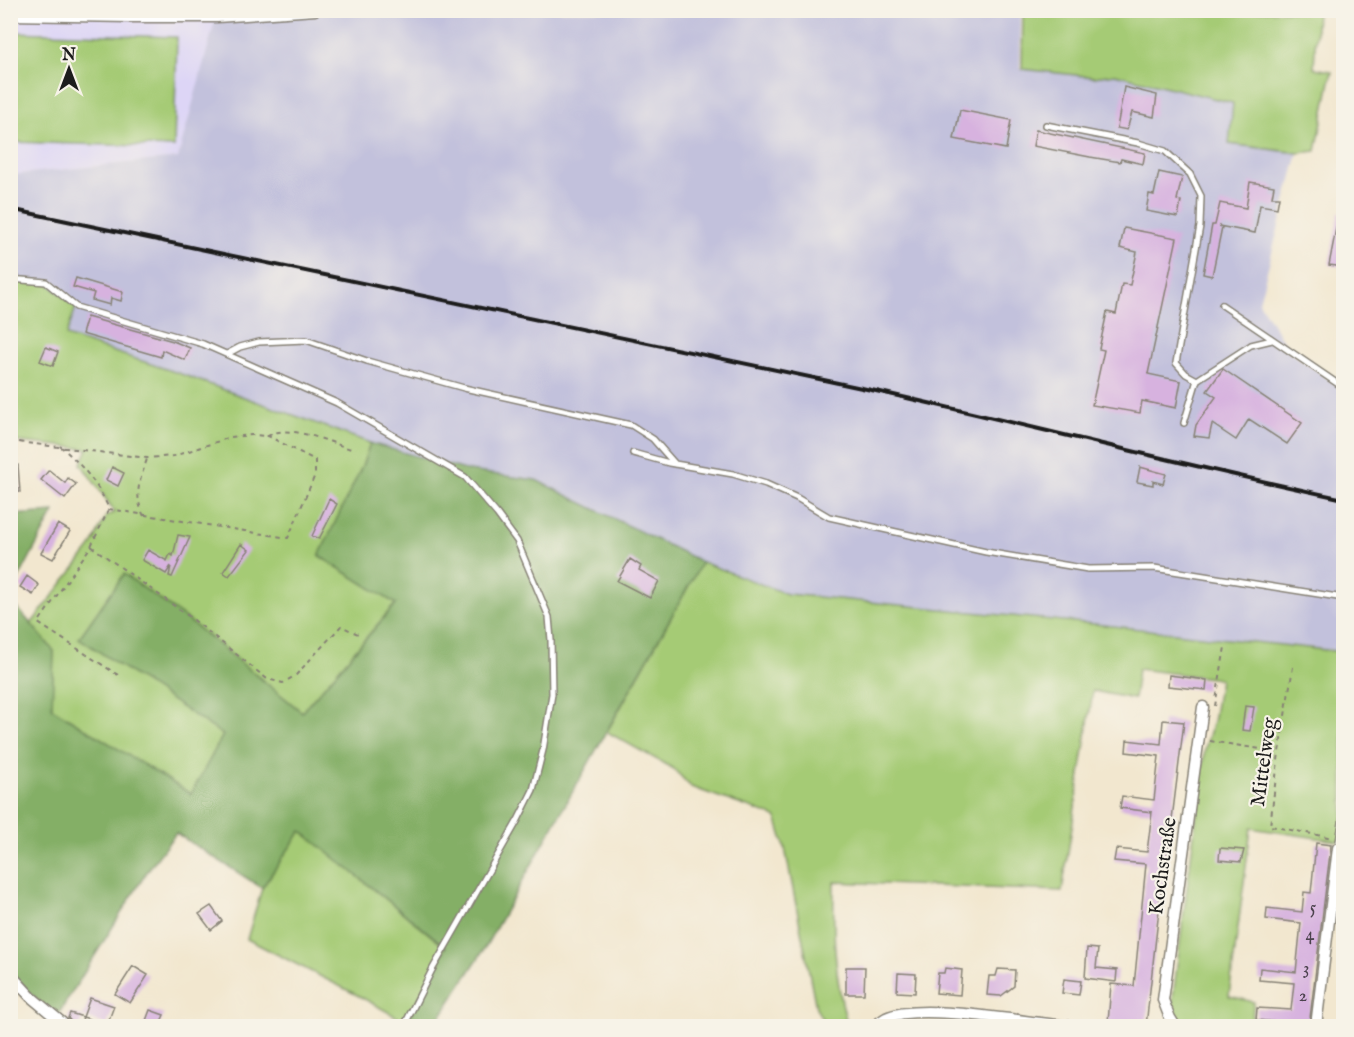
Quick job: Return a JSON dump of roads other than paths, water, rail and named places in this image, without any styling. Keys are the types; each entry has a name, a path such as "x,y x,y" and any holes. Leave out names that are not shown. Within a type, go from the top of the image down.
{"street":[{"path":"10,15 216,16 315,10"},
{"name":"Kochstraße","path":"1175,1026 1163,1000 1199,739 1209,708"},
{"path":"1316,1026 1339,843"},
{"path":"10,974 31,997 66,1026"},
{"path":"875,1026 887,1018 914,1013 947,1013 1068,1026"}],"lane":[{"path":"1046,125 1138,142 1165,151 1190,174 1201,196 1200,226 1176,363 1186,374 1197,380"},
{"path":"10,279 46,282 76,307 203,344 337,403 465,477 517,541 549,617 552,694 543,750 532,790 484,882 432,970 404,1026"},
{"path":"1222,305 1344,388"},
{"path":"227,354 240,347 260,342 306,340 367,361 464,388 631,425 653,439 675,464"},
{"path":"1184,423 1197,380 1251,345 1272,340"},
{"path":"633,453 675,464 733,474 766,484 797,498 829,517 987,552 1088,568 1154,568 1344,598"},
{"path":"1339,843 1344,811"}],"railway":[{"path":"10,209 876,391 1344,499"}]}
